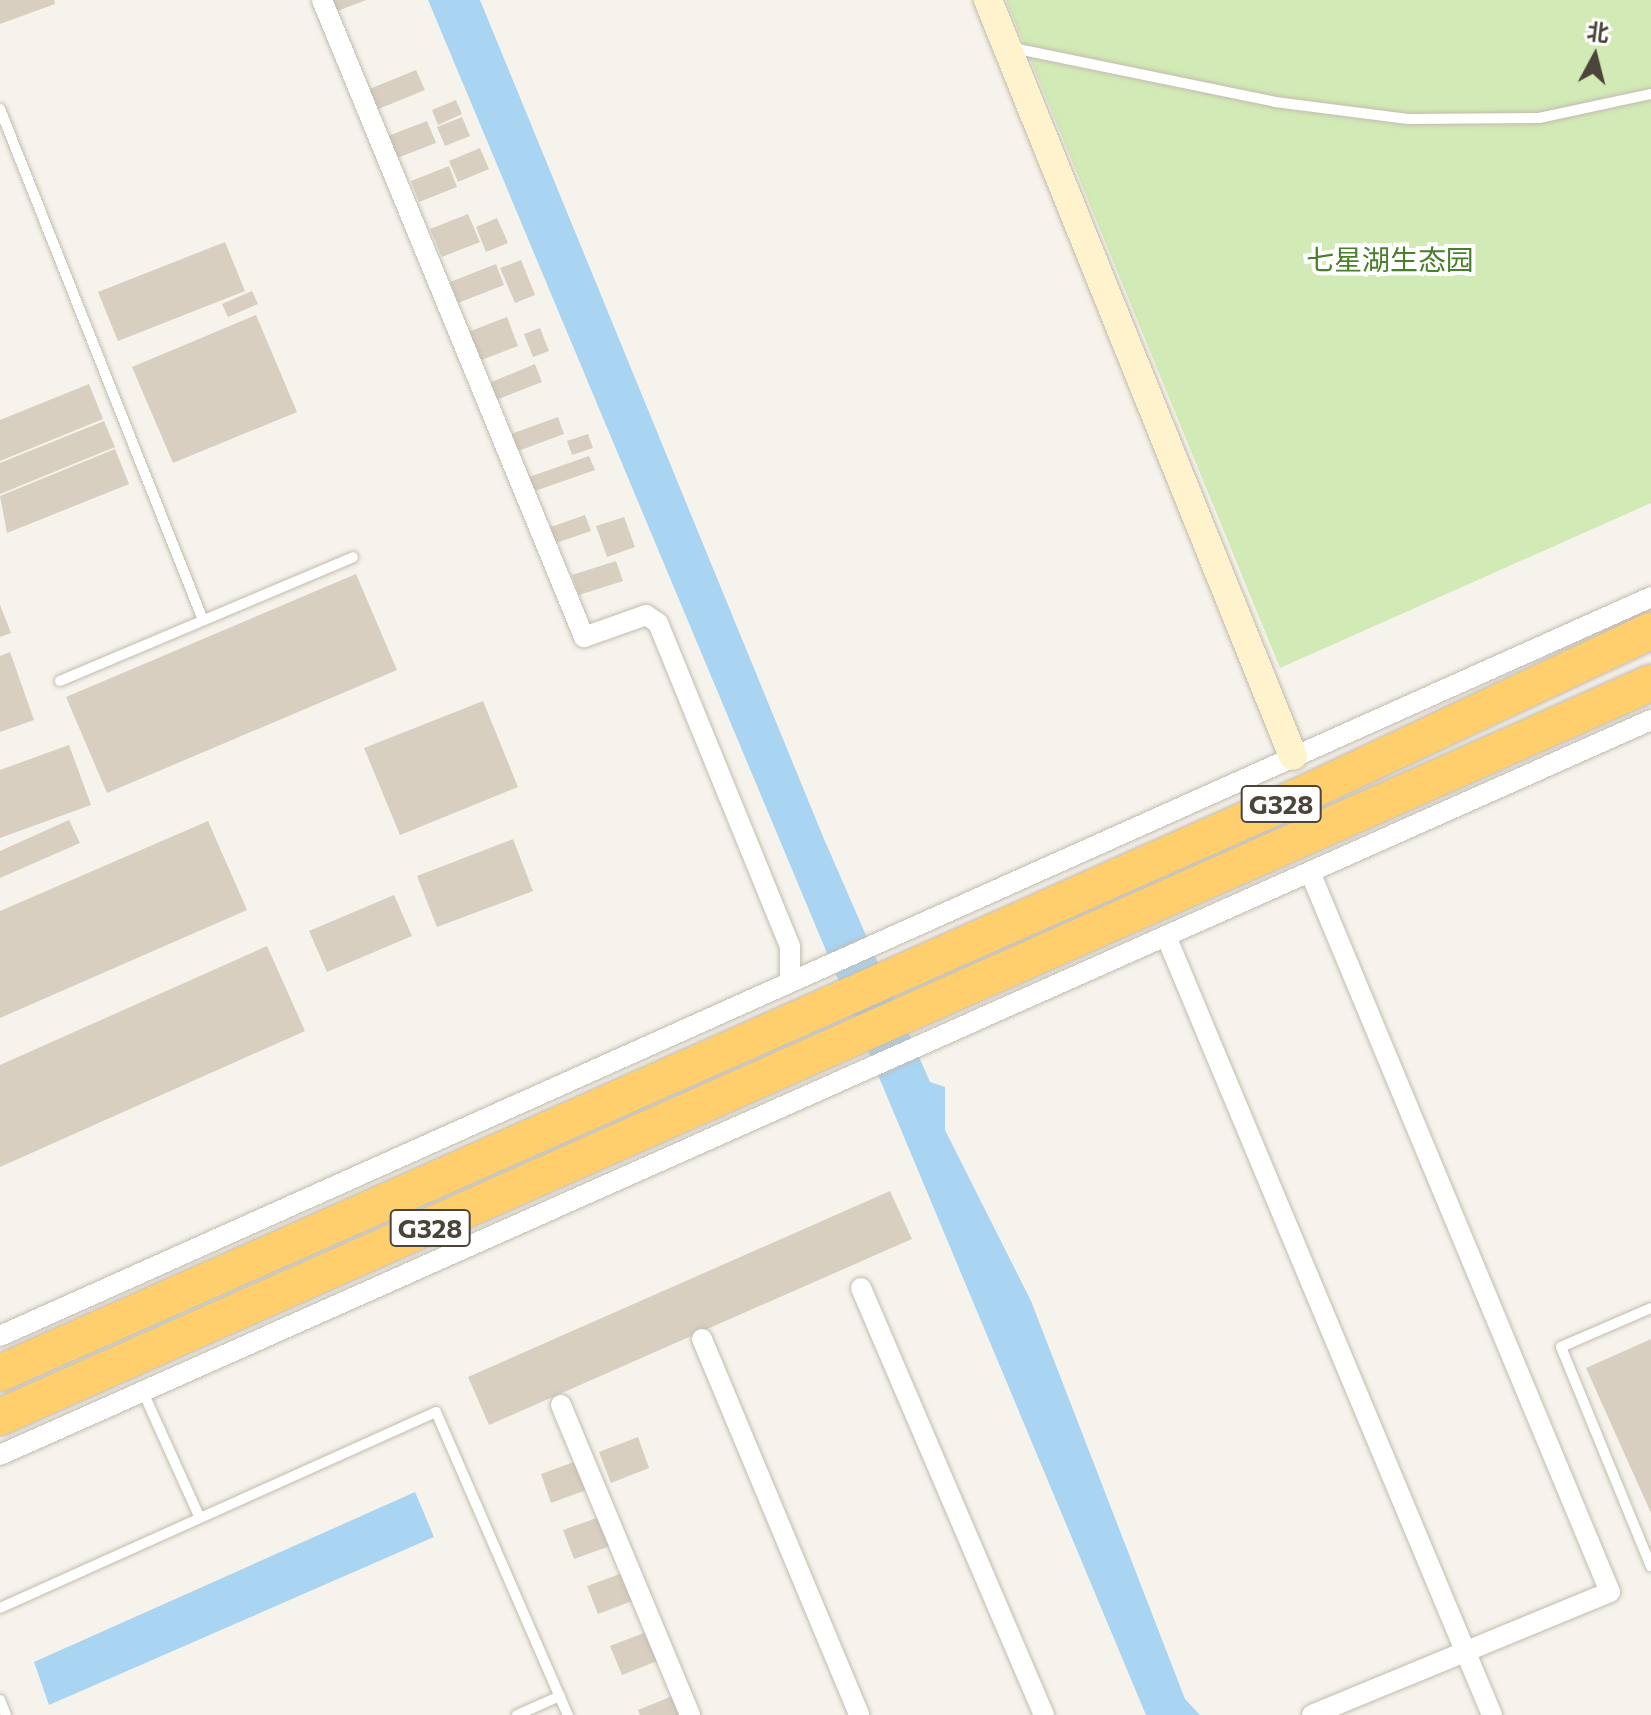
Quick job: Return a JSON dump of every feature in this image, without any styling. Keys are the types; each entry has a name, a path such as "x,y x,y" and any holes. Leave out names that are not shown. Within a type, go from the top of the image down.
{"highway":[{"name":"G328","path":"13,1368 908,970 1651,631"},
{"name":"G328","path":"0,1417 49,1395 136,1376 926,1026 1651,683"}],"street":[{"path":"322,0 584,637 646,615 658,623 790,946 790,979"},
{"path":"988,0 1293,756"},
{"path":"49,1395 13,1368 0,1336 790,979 1651,597"},
{"path":"926,1026 1166,936 1651,720"},
{"path":"1310,872 1610,1592 1312,1715"},
{"path":"1166,936 1492,1715"},
{"path":"861,1288 1044,1715"},
{"path":"702,1339 859,1715"},
{"path":"0,1455 136,1376"},
{"path":"561,1405 690,1715"}],"lane":[{"path":"1007,47 1275,102 1408,119 1539,118 1651,94"},
{"path":"0,109 203,620"},
{"path":"60,681 353,557"},
{"path":"1651,1308 1561,1347 1651,1566"},
{"path":"136,1376 200,1518"},
{"path":"0,1608 436,1412 568,1715"},
{"path":"517,1715 560,1696"},
{"path":"0,1700 6,1715"}],"green space":[{"name":"七星湖生态园","path":"1006,0 1651,0 1651,503 1280,668"}],"water":[{"path":"428,0 480,0 824,839 930,1082 945,1087 945,1130 1031,1301 1185,1699 1200,1715 1146,1715"},
{"path":"415,1492 434,1537 49,1705 34,1662"}],"building":[{"path":"0,0 54,0 55,4 0,24"},
{"path":"331,0 366,0 335,12"},
{"path":"416,70 425,90 376,110 367,90"},
{"path":"456,100 462,114 438,125 432,110"},
{"path":"462,117 470,136 445,146 437,127"},
{"path":"427,121 436,143 397,158 388,136"},
{"path":"480,148 489,169 458,182 449,161"},
{"path":"449,166 457,187 419,202 411,181"},
{"path":"468,214 480,242 442,257 430,229"},
{"path":"497,218 508,243 486,252 476,227"},
{"path":"225,242 245,291 118,341 98,292"},
{"path":"521,260 535,295 515,303 500,268"},
{"path":"496,264 504,285 458,303 450,282"},
{"path":"252,291 258,304 228,317 222,304"},
{"path":"256,315 297,412 173,463 132,367"},
{"path":"507,317 518,346 479,361 468,332"},
{"path":"540,328 549,351 533,357 524,334"},
{"path":"535,364 542,382 496,400 489,383"},
{"path":"89,384 103,419 0,461 0,420"},
{"path":"558,417 564,434 518,451 511,434"},
{"path":"104,421 115,447 0,494 0,463"},
{"path":"588,434 593,448 572,455 567,441"},
{"path":"115,449 129,484 7,533 0,496"},
{"path":"589,456 595,470 535,491 529,477"},
{"path":"585,515 591,531 553,544 548,528"},
{"path":"624,517 635,547 607,557 596,526"},
{"path":"616,561 623,581 579,595 572,575"},
{"path":"356,574 397,670 107,793 66,697"},
{"path":"0,605 11,633 0,637"},
{"path":"10,652 34,720 0,732 0,656"},
{"path":"483,701 518,787 400,835 364,748"},
{"path":"69,745 91,805 0,838 0,770"},
{"path":"69,820 80,843 0,878 0,851"},
{"path":"208,821 247,910 0,1018 0,911"},
{"path":"513,839 533,891 437,927 417,876"},
{"path":"394,895 412,936 327,972 309,931"},
{"path":"267,946 305,1031 0,1167 0,1065"},
{"path":"890,1191 912,1239 489,1425 468,1377"},
{"path":"1651,1339 1651,1513 1586,1368"},
{"path":"638,1437 649,1468 611,1483 599,1452"},
{"path":"579,1460 589,1489 551,1503 541,1474"},
{"path":"602,1516 613,1545 574,1559 563,1530"},
{"path":"625,1572 635,1600 598,1614 587,1586"},
{"path":"649,1631 660,1660 622,1675 610,1646"},
{"path":"675,1695 683,1715 640,1715 638,1710"}]}
